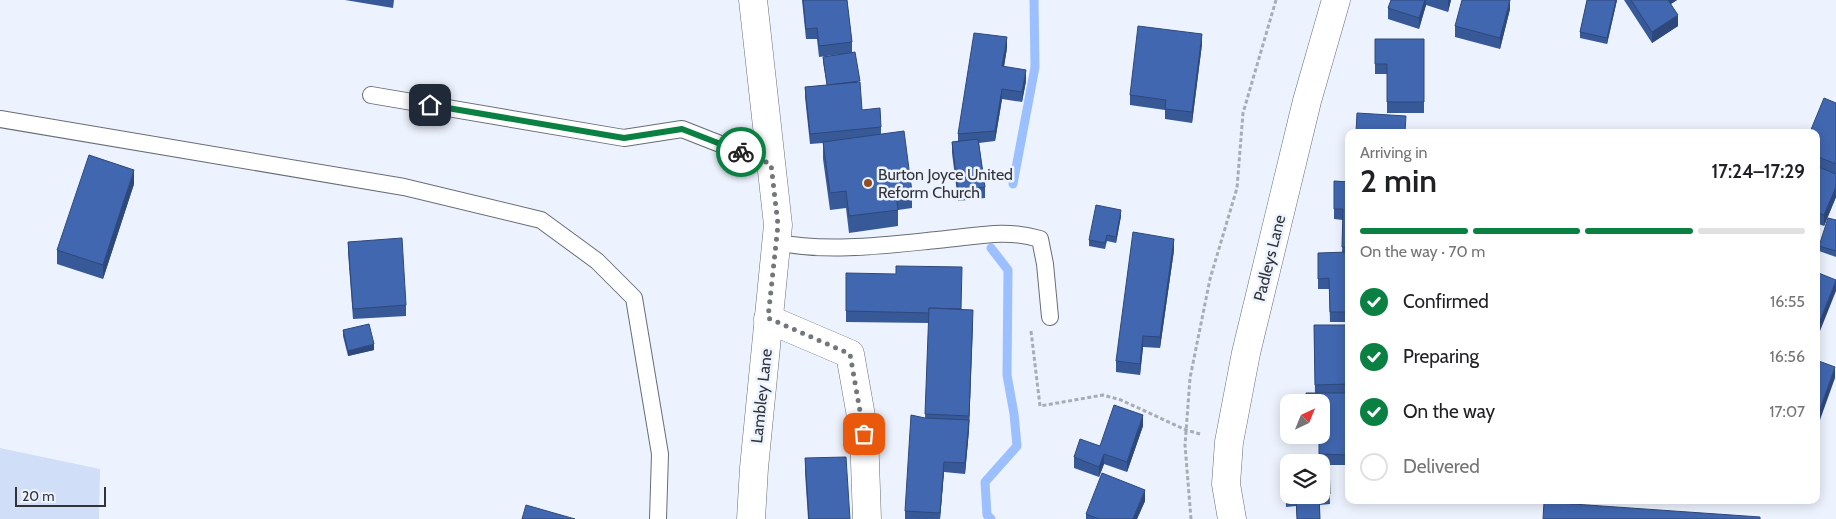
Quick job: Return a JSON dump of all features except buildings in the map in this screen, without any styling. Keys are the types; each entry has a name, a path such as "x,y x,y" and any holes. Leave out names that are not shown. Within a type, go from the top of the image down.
{"street":[{"name":"Lambley Lane","path":"751,519 754,468 778,225 753,0"},
{"name":"Padleys Lane","path":"1232,519 1226,484 1230,442 1246,353 1307,101 1336,0"},
{"path":"768,318 850,354 864,434 867,519"}],"lane":[{"path":"371,96 624,138 682,129 771,164"},
{"path":"0,119 404,187 541,220 598,261 634,298 660,454 658,519"},
{"path":"776,242 789,245 836,247 939,240 983,234 1023,234 1040,240 1045,264 1050,317"}],"path":[{"path":"1191,519 1186,475 1186,430 1190,378 1210,280 1237,188 1243,113 1276,0"},
{"path":"1040,406 1103,396 1121,400 1186,430 1230,442"}],"shaded area":[{"path":"0,448 100,469 99,519 0,519"}],"waterway":[{"path":"1013,184 1035,67 1034,0"},
{"path":"991,248 1008,270 1007,375 1017,446 985,482 987,515 991,519"}],"way so far":[{"path":"741,152 771,164 778,225 768,318 850,354 864,434"}],"place":[{"name":"Burton Joyce United Reform Church","path":"868,183"}],"route":[{"path":"430,105 624,138 682,129 741,152"}]}
